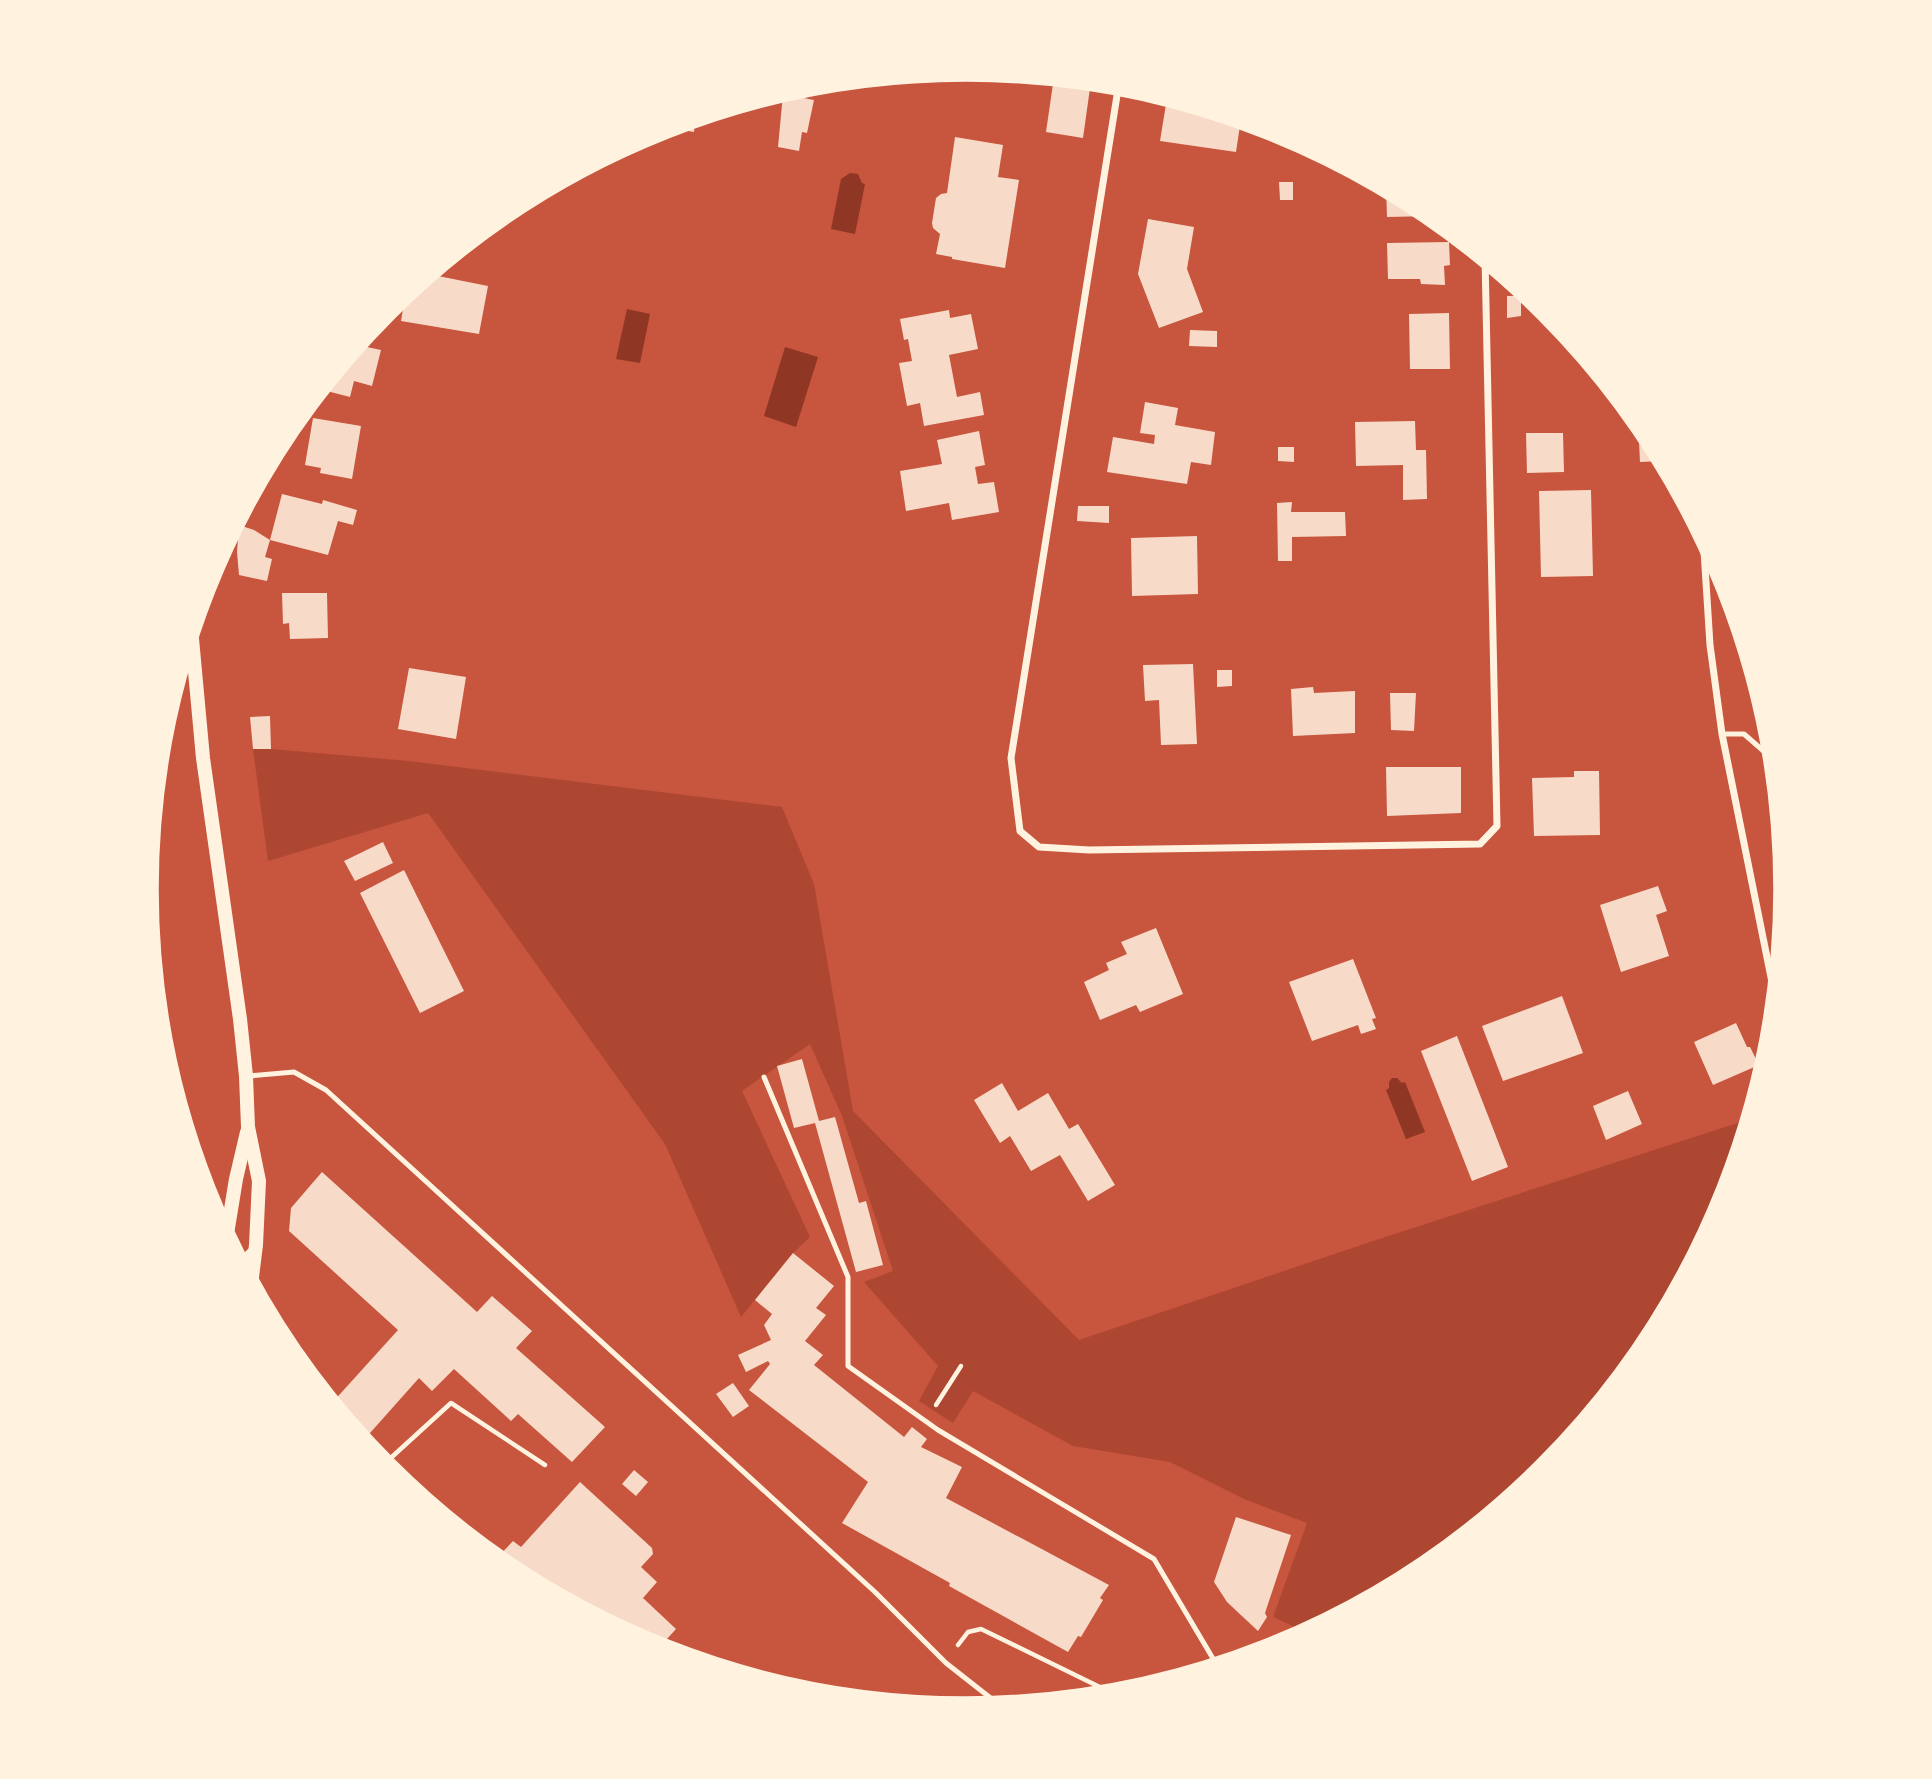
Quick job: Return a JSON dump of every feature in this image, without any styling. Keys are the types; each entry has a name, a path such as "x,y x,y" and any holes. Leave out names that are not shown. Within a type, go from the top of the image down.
{"main road":[{"path":"193,652 203,758 246,1076 248,1127 259,1181 257,1245 253,1271"},
{"path":"229,1222 248,1127"}],"street":[{"path":"1117,95 1011,758 1020,831 1039,846 1089,849 1480,844 1497,826 1485,270"},
{"path":"1705,561 1710,645 1722,734 1770,973"},
{"path":"245,1257 257,1245"}],"lane":[{"path":"1722,734 1745,734 1762,749"},
{"path":"246,1076 294,1072 326,1090 875,1592 946,1663 990,1698"},
{"path":"764,1077 848,1277 848,1366 938,1430 1154,1559 1214,1660"}],"path":[{"path":"933,1409 961,1366"},
{"path":"391,1458 451,1403 545,1465"},
{"path":"957,1648 968,1632 981,1629 1100,1687"}],"shaded area":[{"path":"850,173 858,174 865,184 855,234 831,229 841,179"},
{"path":"627,309 650,314 640,363 616,359"},
{"path":"785,347 818,357 796,427 764,416"},
{"path":"253,749 409,761 782,807 814,884 853,1111 1079,1340 1740,1122 1713,1199 1667,1294 1608,1382 1574,1423 1538,1462 1458,1531 1370,1590 1296,1628 1273,1617 1307,1523 1244,1499 1170,1462 1073,1446 973,1391 953,1423 919,1401 938,1366 864,1282 893,1271 842,1116 810,1044 742,1091 810,1237 793,1253 741,1317 665,1144 428,813 268,861"},
{"path":"1392,1078 1405,1082 1425,1132 1406,1139 1386,1090"}],"building":[{"path":"1053,85 1090,90 1083,138 1046,132"},
{"path":"801,98 814,100 807,133 802,132 799,151 778,147 782,102"},
{"path":"1166,106 1240,128 1236,152 1160,141"},
{"path":"955,137 1003,145 998,177 1019,180 1005,268 936,254 940,234 933,228 932,223 936,198 947,193"},
{"path":"1279,182 1293,182 1293,200 1280,200"},
{"path":"1386,199 1414,216 1387,217"},
{"path":"1148,219 1194,227 1187,269 1203,312 1159,328 1138,274"},
{"path":"1449,242 1450,265 1444,266 1445,285 1421,284 1420,279 1388,279 1387,243"},
{"path":"439,276 488,286 479,334 401,321 403,309"},
{"path":"1507,296 1515,296 1521,301 1521,316 1507,318"},
{"path":"949,310 950,318 971,314 978,349 949,355 957,397 980,392 984,415 924,426 920,403 907,406 899,363 912,361 908,339 904,340 900,319"},
{"path":"1449,313 1450,369 1410,369 1409,314"},
{"path":"1190,330 1217,331 1217,347 1189,346"},
{"path":"366,347 381,350 372,386 354,381 350,397 329,391"},
{"path":"1145,402 1178,408 1175,425 1215,432 1211,465 1191,462 1187,484 1107,472 1113,437 1154,444 1155,435 1140,433"},
{"path":"313,418 361,426 352,479 320,473 321,468 305,465"},
{"path":"1415,421 1416,450 1426,450 1427,499 1403,500 1403,465 1356,466 1355,422"},
{"path":"979,431 985,465 975,467 978,484 994,482 999,512 952,520 949,503 906,511 900,471 942,464 937,440"},
{"path":"1526,433 1563,433 1564,472 1527,473"},
{"path":"1639,440 1652,461 1640,462"},
{"path":"1278,447 1294,447 1294,462 1278,461"},
{"path":"1591,490 1593,576 1541,577 1539,491"},
{"path":"282,494 322,504 323,500 357,510 353,525 338,521 328,555 270,540"},
{"path":"1292,502 1291,512 1345,512 1346,536 1292,537 1292,561 1278,561 1277,503"},
{"path":"1078,506 1109,506 1109,523 1077,521"},
{"path":"243,526 270,540 265,557 272,559 267,581 239,575 238,536"},
{"path":"1197,536 1198,594 1132,596 1131,538"},
{"path":"282,593 327,593 328,638 290,639 289,623 283,624"},
{"path":"1193,664 1197,744 1161,745 1159,700 1145,701 1143,665"},
{"path":"409,668 466,677 456,739 398,729"},
{"path":"1217,670 1232,670 1232,686 1217,687"},
{"path":"1313,687 1314,693 1355,691 1355,733 1293,736 1291,689"},
{"path":"1390,693 1416,693 1414,731 1391,730"},
{"path":"270,716 271,749 253,749 250,717"},
{"path":"1386,767 1461,767 1461,813 1387,816"},
{"path":"1574,771 1599,771 1600,835 1534,836 1532,778 1574,777"},
{"path":"383,842 393,863 355,881 344,861"},
{"path":"404,870 464,991 420,1013 360,893"},
{"path":"1658,886 1667,911 1656,915 1669,956 1621,972 1600,905"},
{"path":"1156,928 1183,994 1140,1012 1136,1005 1100,1020 1084,982 1109,970 1106,963 1127,954 1121,942"},
{"path":"1353,959 1376,1018 1372,1019 1376,1029 1361,1034 1358,1025 1312,1041 1289,982"},
{"path":"1562,996 1583,1053 1503,1081 1482,1026"},
{"path":"1736,1023 1756,1059 1754,1067 1713,1085 1694,1042"},
{"path":"1457,1036 1508,1167 1472,1181 1421,1051"},
{"path":"802,1059 819,1121 835,1117 859,1203 866,1201 883,1265 856,1272 815,1123 794,1128 777,1066"},
{"path":"1002,1083 1018,1111 1048,1093 1069,1129 1078,1124 1115,1185 1088,1201 1060,1155 1031,1171 1010,1136 1000,1143 974,1100"},
{"path":"1628,1091 1642,1124 1606,1140 1593,1106"},
{"path":"322,1172 477,1312 492,1296 532,1331 516,1348 605,1427 572,1462 518,1414 511,1421 454,1369 432,1391 419,1378 369,1435 337,1398 398,1330 289,1231 291,1208"},
{"path":"793,1253 834,1286 816,1308 826,1315 805,1341 823,1355 814,1365 904,1437 912,1427 927,1439 921,1447 962,1467 946,1498 1109,1585 1081,1637 1078,1636 1068,1652 842,1523 868,1482 749,1390 770,1364 768,1361 746,1372 738,1355 771,1340 764,1325 772,1314 755,1300"},
{"path":"733,1383 749,1406 733,1417 716,1394"},
{"path":"634,1470 648,1482 636,1496 622,1484"},
{"path":"580,1482 652,1548 653,1554 641,1567 657,1582 643,1598 676,1629 665,1641 608,1615 561,1590 503,1552 513,1541 521,1547"},
{"path":"1236,1517 1291,1535 1265,1613 1267,1617 1258,1631 1227,1602 1214,1582"}]}
